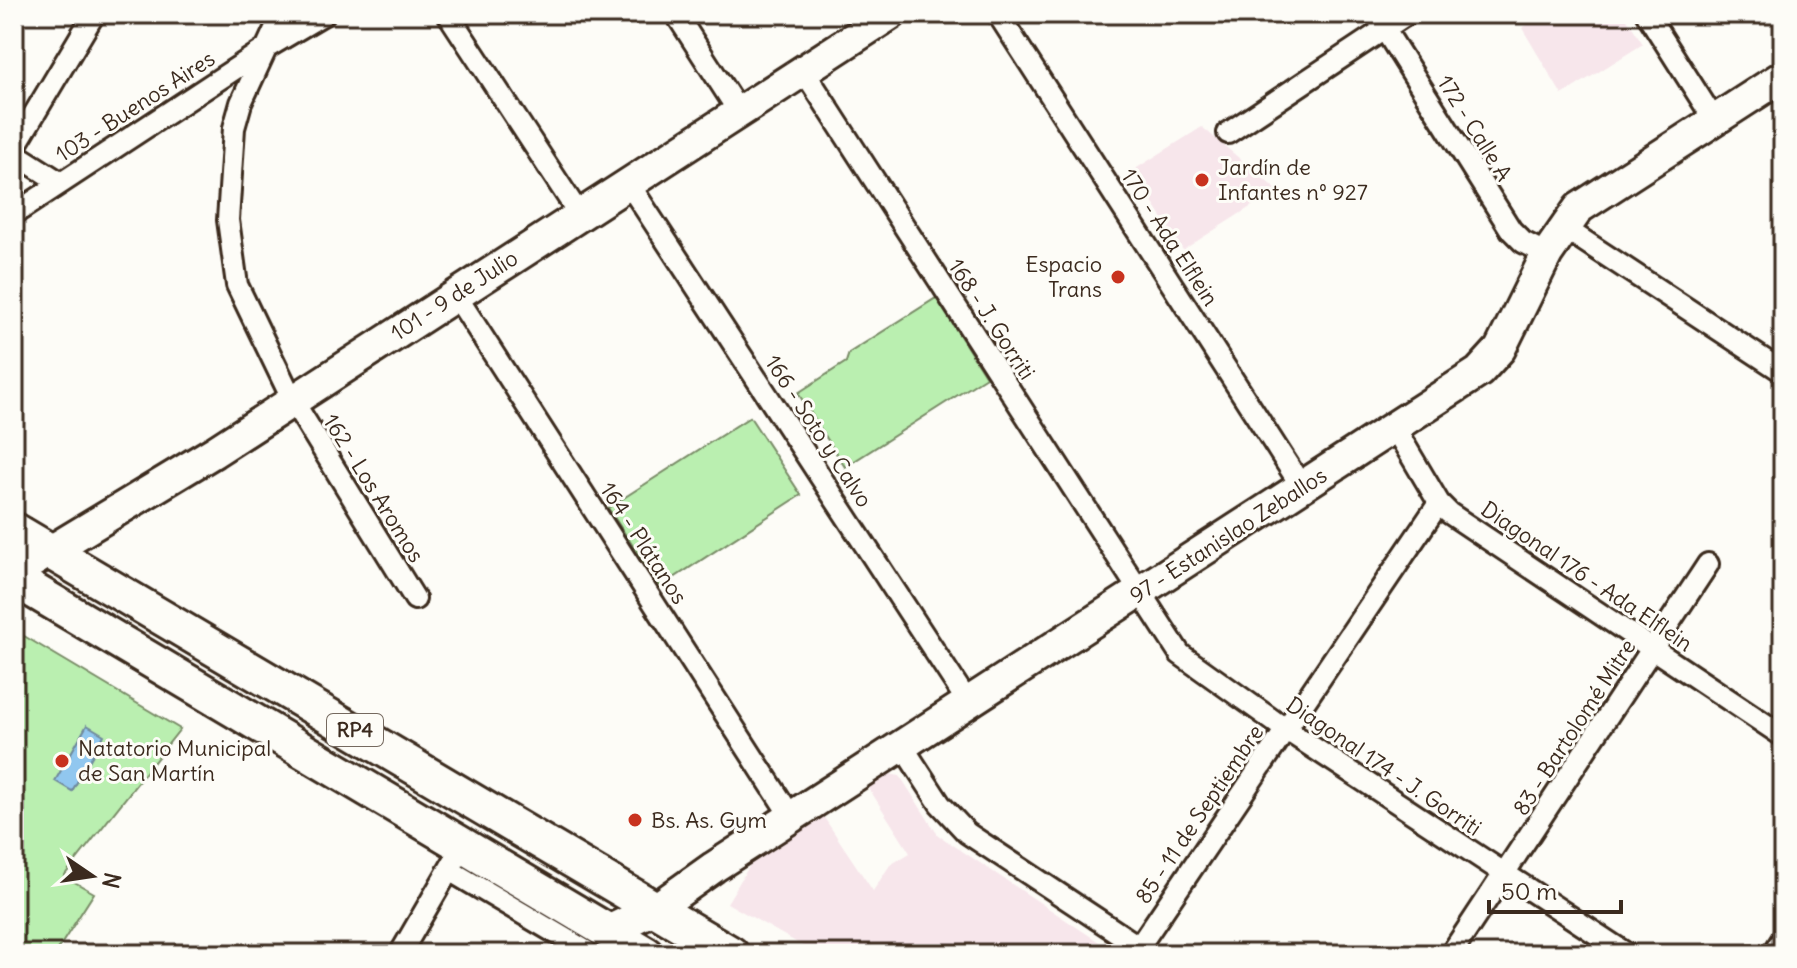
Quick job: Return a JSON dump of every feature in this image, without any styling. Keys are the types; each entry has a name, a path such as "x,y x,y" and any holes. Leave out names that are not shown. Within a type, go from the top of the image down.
{"main road":[{"name":"RP4","path":"14,530 658,907 731,954"},
{"name":"RP4","path":"14,576 592,945 646,954"}],"street":[{"path":"61,183 14,150 94,14"},
{"name":"162 - Los Aromos","path":"282,14 241,103 234,128 228,220 237,285 293,401 415,599"},
{"name":"103 - Buenos Aires","path":"14,214 268,47 324,14"},
{"path":"448,14 579,214"},
{"path":"676,14 739,112"},
{"name":"101 - 9 de Julio","path":"14,576 293,401 891,14"},
{"name":"170 - Ada Elflein","path":"998,14 1302,487"},
{"path":"1228,133 1380,21 1407,14"},
{"path":"1647,14 1713,118"},
{"name":"172 - Calle A","path":"1380,21 1511,230 1523,242 1547,254"},
{"name":"168 - J. Gorriti","path":"804,71 1139,592"},
{"name":"97 - Estanislao Zeballos","path":"592,945 658,907 1492,361 1563,227 1591,197 1783,76"},
{"name":"166 - Soto y Calvo","path":"629,184 969,704"},
{"path":"1563,227 1783,372"},
{"name":"164 - Plátanos","path":"455,294 792,818"},
{"name":"Diagonal 176 - Ada Elflein","path":"1394,427 1439,503 1783,736"},
{"name":"85 - 11 de Septiembre","path":"1141,952 1285,729 1439,503"},
{"name":"83 - Bartolomé Mitre","path":"1451,954 1708,564"},
{"name":"Diagonal 174 - J. Gorriti","path":"1139,592 1191,665 1627,954"},
{"path":"903,747 940,804 967,833 1141,952"},
{"path":"400,954 456,857"},
{"path":"1773,954 1783,938"}],"shaded area":[{"path":"1544,14 1624,14 1643,44 1562,95 1522,28"},
{"name":"Jardín de Infantes nº 927","path":"1202,127 1277,190 1183,250 1132,171"},
{"path":"889,774 900,776 938,835 1102,944 1104,954 817,954 727,903 753,860 823,816 873,891 890,865 910,853 868,787"}],"green space":[{"path":"936,298 986,377 845,467 798,393 846,362 849,353"},
{"path":"750,417 801,495 660,587 608,508"},
{"path":"14,630 180,729 64,876 94,893 55,954 14,954"}],"water":[{"path":"87,725 104,735 72,791 55,781"}],"place":[{"name":"Jardín de Infantes nº 927","path":"1202,180"},
{"name":"Espacio Trans","path":"1118,277"},
{"name":"Natatorio Municipal de San Martín","path":"62,761"},
{"name":"Bs. As. Gym","path":"635,820"}]}
